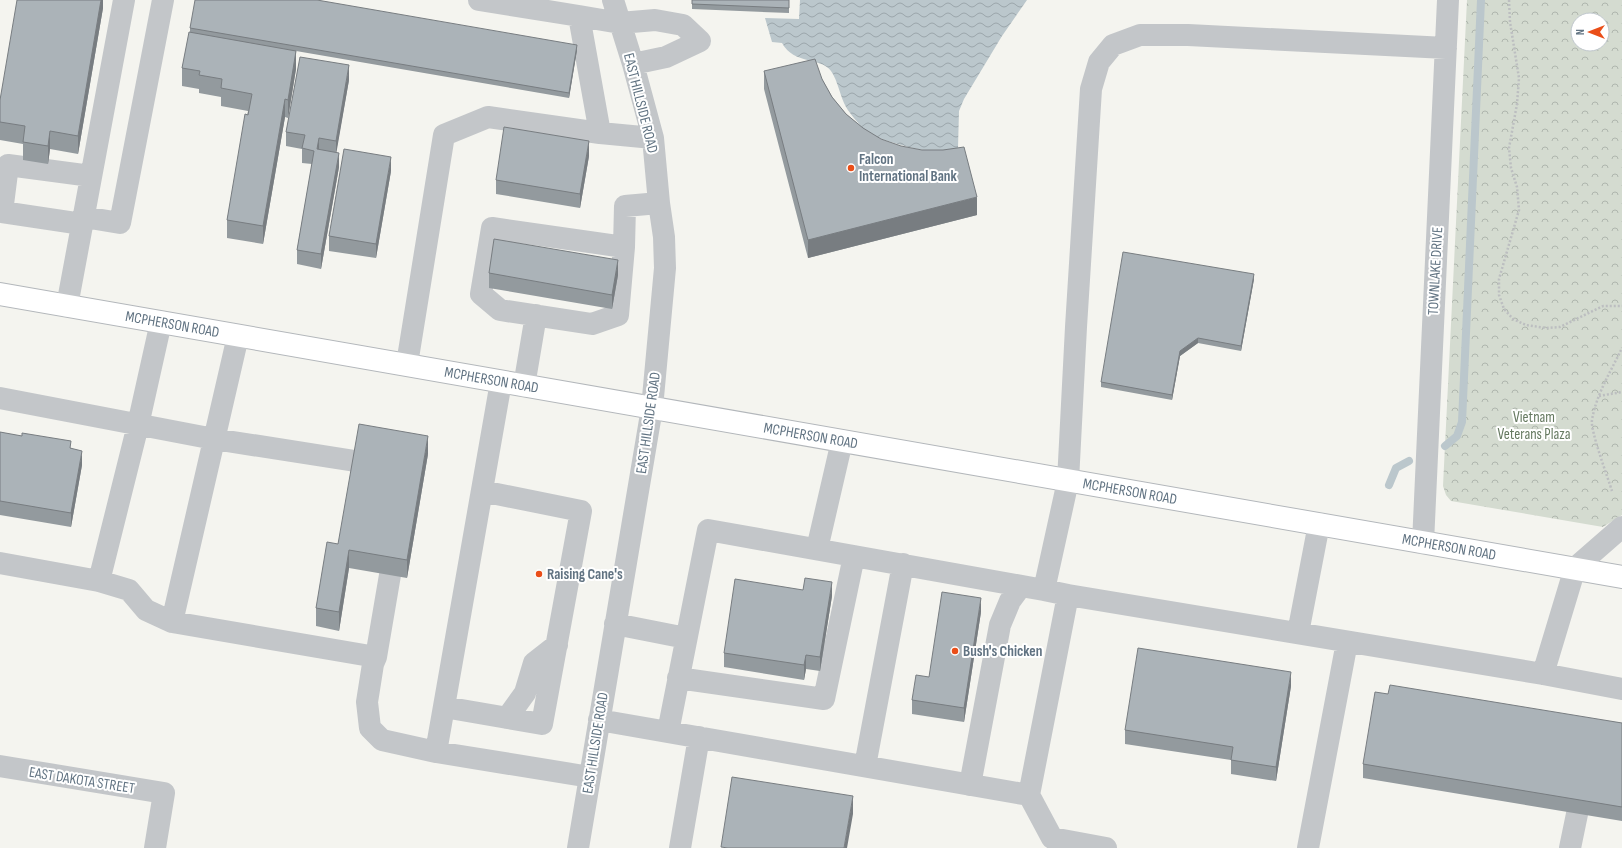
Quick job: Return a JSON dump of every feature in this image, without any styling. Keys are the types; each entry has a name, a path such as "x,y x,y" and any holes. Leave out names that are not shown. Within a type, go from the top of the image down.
{"main road":[{"name":"MCPHERSON ROAD","path":"0,294 1622,577"}],"street":[{"path":"67,306 124,0"},
{"path":"91,176 8,165 2,189 2,212 83,221 120,223 163,0"},
{"path":"479,0 620,23 655,20 682,25 700,41 666,57 633,64"},
{"name":"EAST HILLSIDE ROAD","path":"578,848 652,408 665,268 664,237 659,203 653,138 633,64 613,0"},
{"name":"TOWNLAKE DRIVE","path":"1422,543 1448,0"},
{"path":"579,16 600,133"},
{"path":"1044,590 1068,481 1091,89 1099,62 1113,45 1140,35 1188,35 1446,48"},
{"path":"407,364 444,135 488,117 600,133 653,138"},
{"path":"624,247 571,250 529,244 492,228 480,294 500,310 525,307 562,310 592,324 618,315 624,247 625,206 659,203"},
{"path":"524,386 525,307"},
{"path":"99,581 138,425 161,322"},
{"path":"172,622 238,336"},
{"path":"436,752 501,382"},
{"path":"0,398 214,439 355,461"},
{"path":"817,549 842,441"},
{"path":"444,707 542,724 581,511 482,490"},
{"path":"1298,633 1319,524"},
{"path":"1544,674 1575,568 1622,527"},
{"path":"668,732 708,530 1068,595 1544,674 1622,689"},
{"path":"678,678 824,699 854,556"},
{"path":"0,563 99,581 129,590 146,610 172,622 376,658"},
{"path":"865,766 903,564"},
{"path":"390,575 367,702 370,728 382,740 436,752 590,777"},
{"path":"970,785 1000,625 1010,601 1021,586"},
{"path":"1068,595 1029,795 1046,843 1106,848"},
{"path":"615,624 686,638"},
{"path":"1308,848 1347,642"},
{"path":"507,718 525,693 534,664 556,645"},
{"path":"599,720 1029,795"},
{"path":"680,848 699,737"},
{"name":"EAST DAKOTA STREET","path":"0,766 164,793 155,848"},
{"path":"1570,848 1578,814"}],"path":[{"path":"1509,0 1510,22 1519,78 1517,104 1509,148 1511,168 1517,187 1519,210 1499,279 1499,295 1504,309 1513,320 1526,325 1546,328 1560,327 1603,306 1622,306"},
{"path":"1612,491 1601,459 1592,421 1599,396 1622,348"},
{"path":"1599,396 1622,392"}],"green space":[{"name":"Vietnam Veterans Plaza","path":"1467,0 1622,0 1622,515 1603,527 1451,501 1446,495 1443,486"}],"water":[{"path":"800,0 1027,0 1002,36 964,99 959,111 958,148 945,151 934,151 898,144 868,133 856,121 846,107 833,75 827,67 793,55 782,43 772,42 765,18 799,19"}],"building":[{"path":"17,0 101,0 78,136 50,131 48,146 23,142 25,126 0,122 0,100"},
{"path":"195,0 317,0 577,45 569,93 190,28"},
{"path":"692,0 789,0 789,8 692,4"},
{"path":"189,32 296,51 288,100 285,99 263,226 227,220 245,114 248,115 252,94 221,88 222,79 199,75 200,71 182,68"},
{"path":"300,57 349,65 336,141 319,138 317,149 339,153 321,254 297,250 314,151 302,148 305,135 286,132"},
{"name":"Falcon International Bank","path":"815,59 822,79 832,97 846,114 863,128 881,139 901,146 922,150 943,150 964,147 977,197 808,240 764,71"},
{"path":"504,127 589,141 580,194 496,180"},
{"path":"344,149 391,157 376,244 329,236"},
{"path":"494,239 618,260 612,295 489,273"},
{"path":"1123,252 1254,274 1241,346 1198,338 1180,351 1172,395 1101,382"},
{"path":"359,424 428,436 407,560 349,550 339,612 316,608 327,542 338,544"},
{"path":"0,432 22,436 22,433 71,441 70,448 82,451 71,513 0,501"},
{"path":"805,578 832,582 820,657 806,655 804,665 724,653 735,579 803,590"},
{"name":"Bush's Chicken","path":"942,592 981,598 964,708 912,700 916,675 929,677"},
{"path":"1138,648 1291,672 1276,767 1231,760 1233,747 1125,730"},
{"path":"1390,685 1622,723 1622,807 1363,764 1375,692 1388,694"},
{"path":"732,777 853,796 844,848 721,847"}],"waterway":[{"path":"1445,446 1457,436 1462,422 1481,0"},
{"path":"1389,485 1396,468 1409,461"}],"place":[{"name":"Falcon International Bank","path":"851,168"},
{"name":"Raising Cane's","path":"539,574"},
{"name":"Bush's Chicken","path":"955,651"}]}
